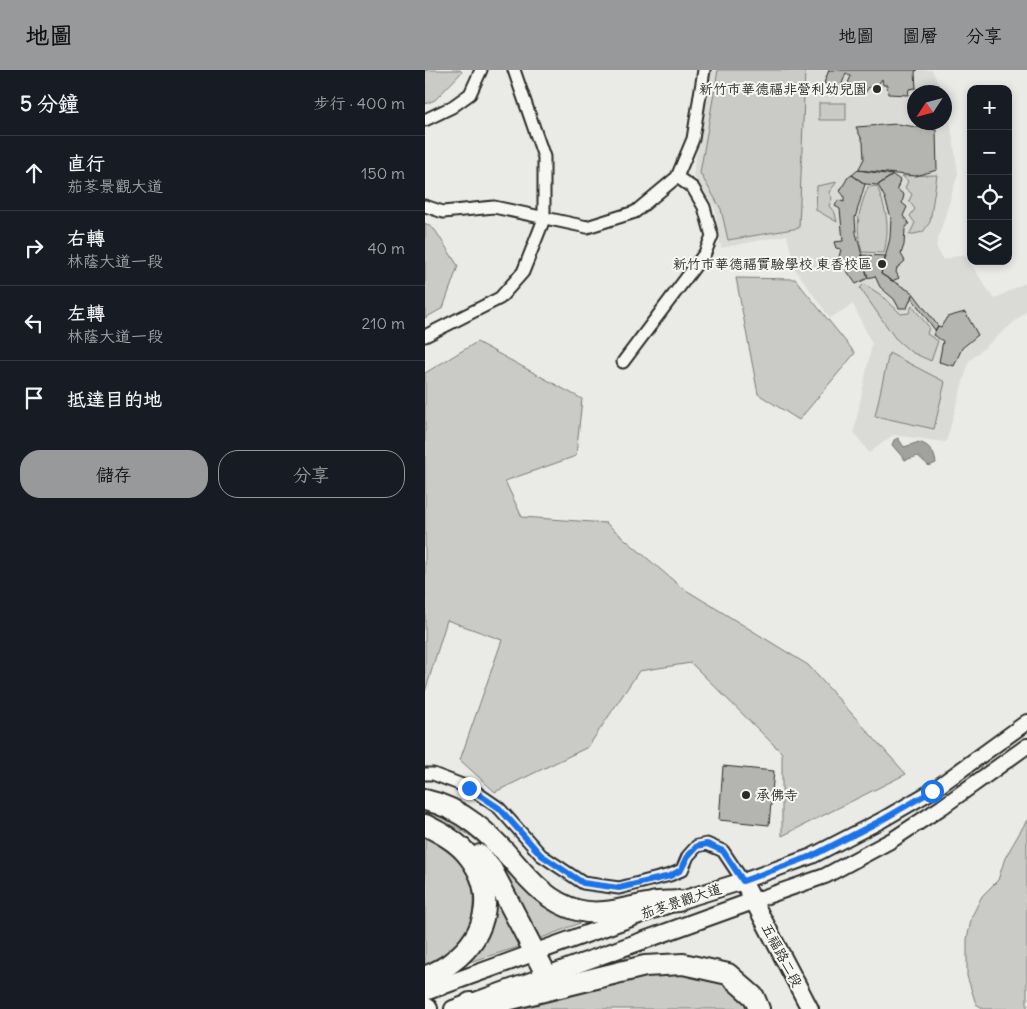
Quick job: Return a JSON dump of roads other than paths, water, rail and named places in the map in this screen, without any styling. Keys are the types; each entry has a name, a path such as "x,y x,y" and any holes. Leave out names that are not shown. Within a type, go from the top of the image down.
{"highway":[{"path":"425,800 456,811 473,822 534,885 563,905 591,913 624,910 652,903 679,901"},
{"path":"425,824 448,831 463,840 477,852 492,870 547,976"},
{"path":"425,824 455,842 465,852 481,877 485,900 483,921 467,949 451,964 425,977"},
{"path":"462,1006 491,1004 645,966 683,964 728,974 754,997 759,1009"}],"main road":[{"name":"茄苳景觀大道","path":"425,992 679,901 743,881"},
{"name":"五福路二段","path":"743,881 810,1009"},
{"name":"茄苳景觀大道","path":"462,1006 753,901"}],"street":[{"path":"425,120 452,107 471,94 481,70"},
{"path":"425,206 443,212 494,208 587,227 635,212 677,177 693,139 704,70"},
{"path":"425,336 500,298 523,272 544,219 543,157 514,72"},
{"path":"623,362 705,253 712,236 704,207 693,188 677,177"},
{"name":"茄苳景觀大道","path":"743,881 812,856 882,820 932,791 1027,722"},
{"name":"茄苳景觀大道","path":"753,901 825,876 892,840 1027,746"},
{"path":"425,774 433,774 469,788 499,808 541,855 583,883 619,888 670,876 681,870 688,856 697,846 707,844 723,851 743,881"}],"place":[{"name":"新竹市華德福非營利幼兒園","path":"877,89"},
{"name":"新竹市華德福實驗學校 東香校區","path":"882,264"},
{"name":"承佛寺","path":"746,795"}]}
